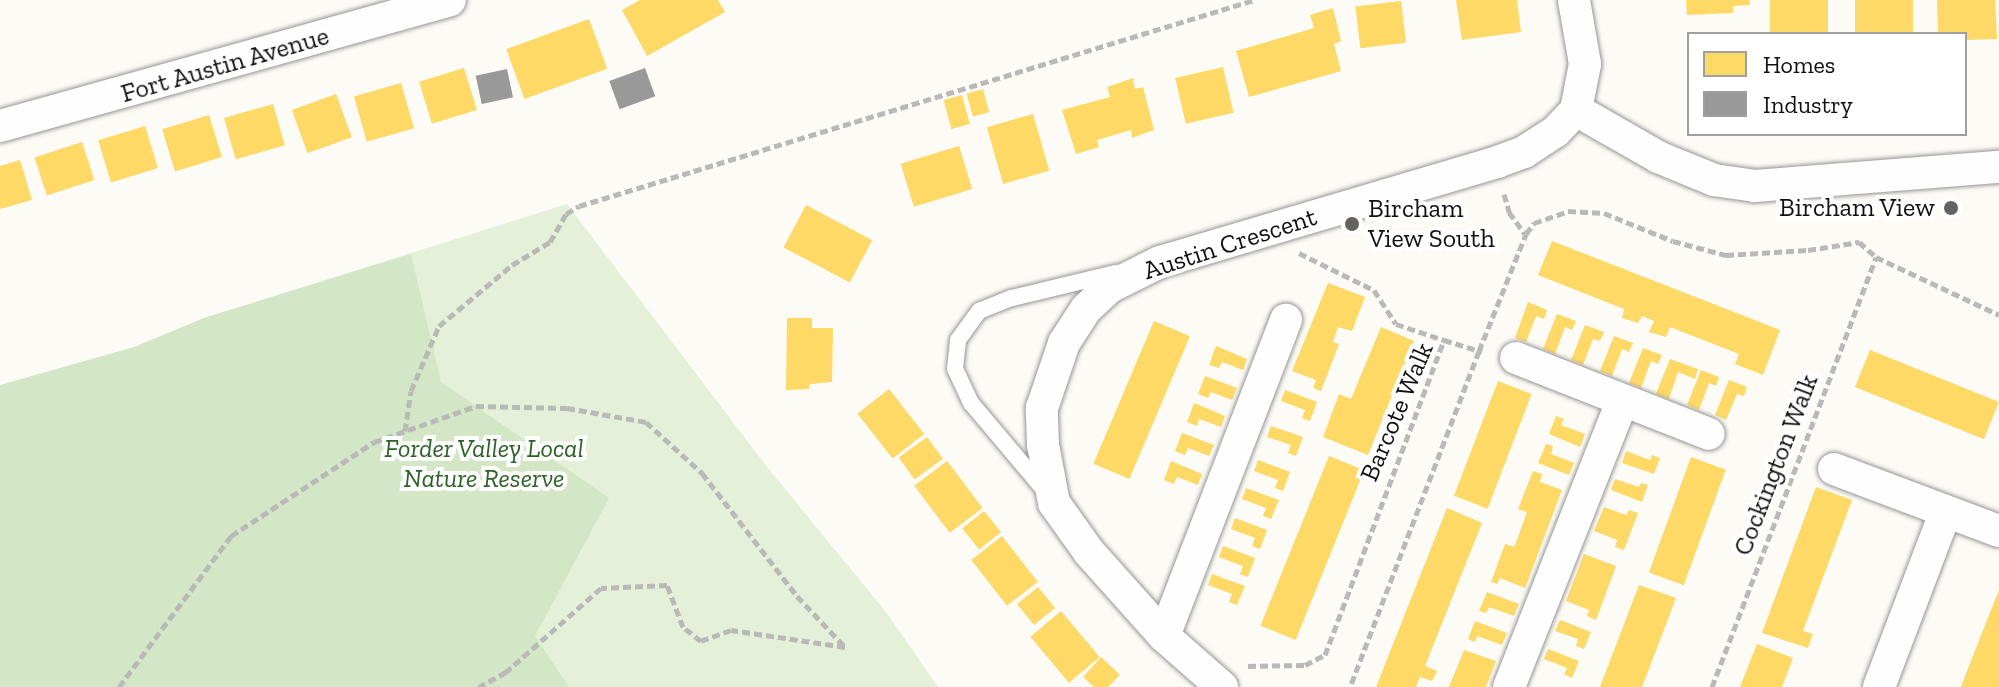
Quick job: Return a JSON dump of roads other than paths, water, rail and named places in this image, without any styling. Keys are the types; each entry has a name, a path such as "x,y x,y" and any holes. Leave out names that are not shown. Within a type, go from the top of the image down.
{"street":[{"name":"Fort Austin Avenue","path":"0,126 450,0"},
{"path":"1574,0 1585,64 1576,110 1658,157 1714,180 1755,186 1999,167"},
{"name":"Austin Crescent","path":"1210,677 1164,636 1089,552 1054,503 1043,445 1042,408 1064,343 1086,309 1110,287 1160,262 1497,162 1524,152 1576,110"},
{"path":"1164,636 1286,320"},
{"path":"1516,358 1709,434"},
{"path":"1509,687 1622,401"},
{"path":"1834,469 1999,531"},
{"path":"1879,687 1946,511"}],"lane":[{"path":"1054,503 971,403 955,369 958,340 979,311 1012,298 1160,262"}],"place":[{"name":"Bircham View","path":"1951,208"},
{"name":"Bircham View South","path":"1352,224"}],"park label":[{"name":"Forder Valley Local Nature Reserve","path":"484,464"}]}
